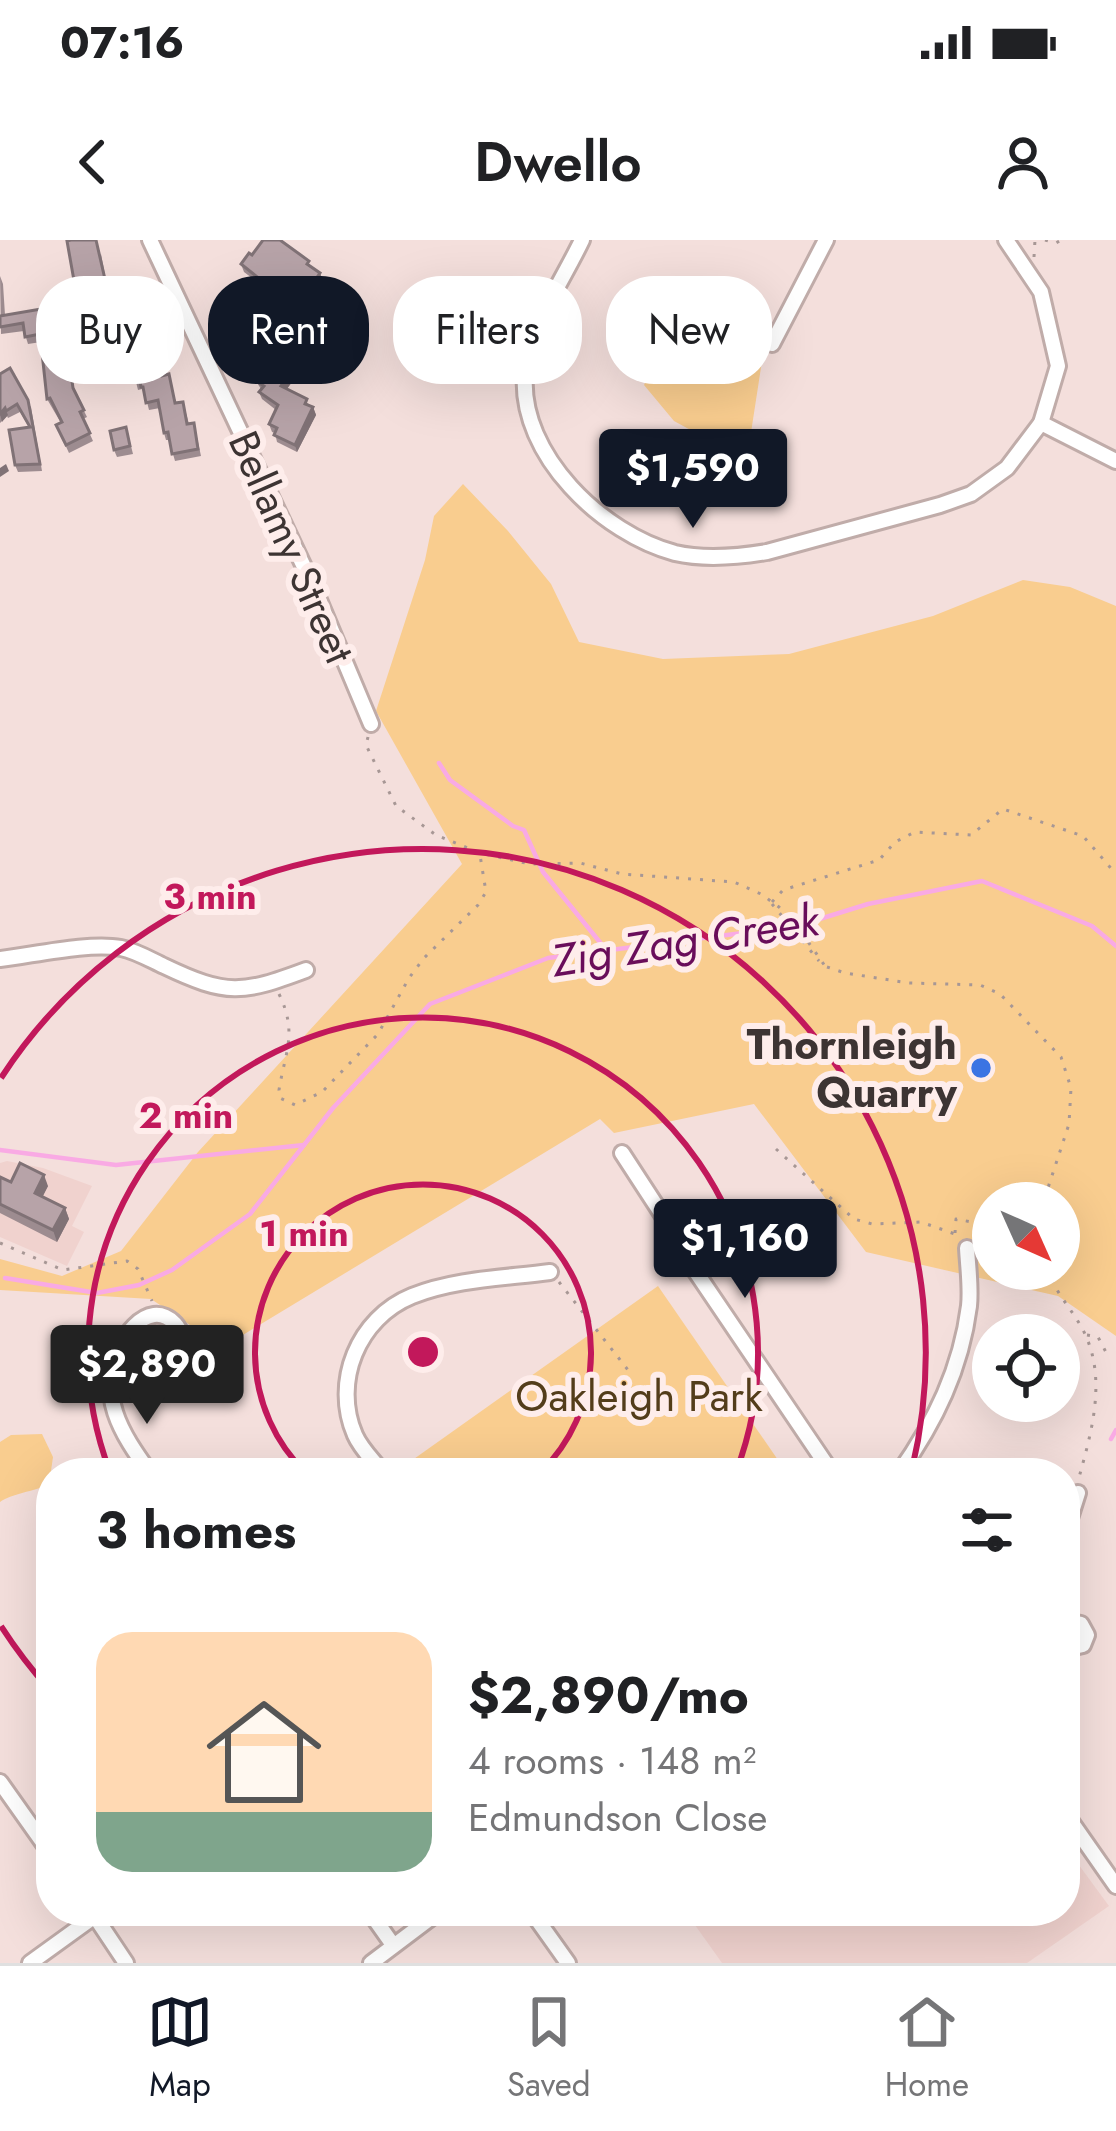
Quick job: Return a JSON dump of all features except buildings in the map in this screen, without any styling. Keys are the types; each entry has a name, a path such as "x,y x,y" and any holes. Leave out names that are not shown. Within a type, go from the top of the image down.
{"street":[{"name":"Bellamy Street","path":"150,240 314,588 371,724"},
{"path":"582,240 531,347 525,381 527,412 541,447 562,476 602,515 658,547 698,556 744,556 940,506 971,494 1007,468 1041,423 1058,366 1041,292 1006,240"},
{"path":"772,344 826,240"},
{"path":"1041,423 1116,460"},
{"path":"0,959 121,948 201,984 231,990 255,988 306,970"},
{"path":"622,1153 822,1458"},
{"path":"909,1458 938,1412 957,1362 970,1302 968,1248"},
{"path":"371,1458 356,1437 346,1384 354,1352 368,1327 408,1298 453,1284 550,1272"},
{"path":"112,1392 137,1370 170,1357 181,1344 181,1332 171,1319 156,1315 126,1334 111,1369 110,1382 118,1426 140,1458"},
{"path":"0,1782 36,1834"},
{"path":"1080,1834 1116,1886"},
{"path":"30,1963 77,1926"},
{"path":"102,1926 126,1963"},
{"path":"380,1926 393,1945"},
{"path":"371,1963 419,1926"},
{"path":"542,1926 568,1963"}],"path":[{"path":"1045,240 1061,240"},
{"path":"371,724 366,746 396,806 436,835 479,853 530,864 580,863 622,874 734,883 761,894 825,966 909,982 980,985 1000,994 1060,1058 1071,1088 1069,1124 1050,1182"},
{"path":"772,906 783,890 879,860 895,842 915,832 971,836 1004,809 1083,836 1116,874"},
{"path":"285,1006 291,1037 279,1090 285,1102 296,1106 322,1092 378,1034 409,978 478,905 486,892 479,853"},
{"path":"772,906 797,926 825,966"},
{"path":"776,1149 854,1219 872,1224 921,1222 955,1234 968,1248"},
{"path":"955,1234 956,1219 972,1221"},
{"path":"0,1243 63,1270 127,1261 138,1269 151,1299"},
{"path":"550,1272 628,1370"},
{"path":"1056,1290 1086,1335 1096,1399 1080,1473"},
{"path":"1086,1335 1098,1337 1108,1356"}],"shaded area":[{"path":"7,1161 92,1186 72,1226 84,1232 67,1266 0,1237 0,1163"},
{"path":"1080,1866 1109,1906 1027,1963 722,1963 696,1926 1080,1926"}],"green space":[{"path":"758,384 750,439 722,447 674,421 644,385"},
{"path":"463,484 551,584 579,642 663,659 789,654 933,616 1023,580 1070,587 1116,606 1116,1336 1058,1296 1032,1290 1080,1290 1080,1182 972,1182 972,1276 866,1252 754,1104 614,1133 600,1119 223,1347 151,1299 0,1290 0,1259 62,1276 121,1251 198,1152 462,864 376,711 425,560 434,516"},
{"name":"Oakleigh Park","path":"658,1286 777,1458 415,1458"},
{"path":"42,1434 53,1458 36,1458 36,1489 0,1502 0,1442 11,1435"}],"waterway":[{"path":"439,763 450,780 524,830 543,872 607,951"},
{"name":"Zig Zag Creek","path":"5,1278 97,1293 139,1285 172,1270 250,1214 333,1108 430,1004 548,958 797,926 868,904 982,881 1092,926 1116,946"},
{"name":"Zig Zag Creek","path":"0,1150 116,1165 304,1145"},
{"path":"1111,1439 1116,1430"}],"place":[{"name":"Thornleigh Quarry","path":"981,1068"}]}
